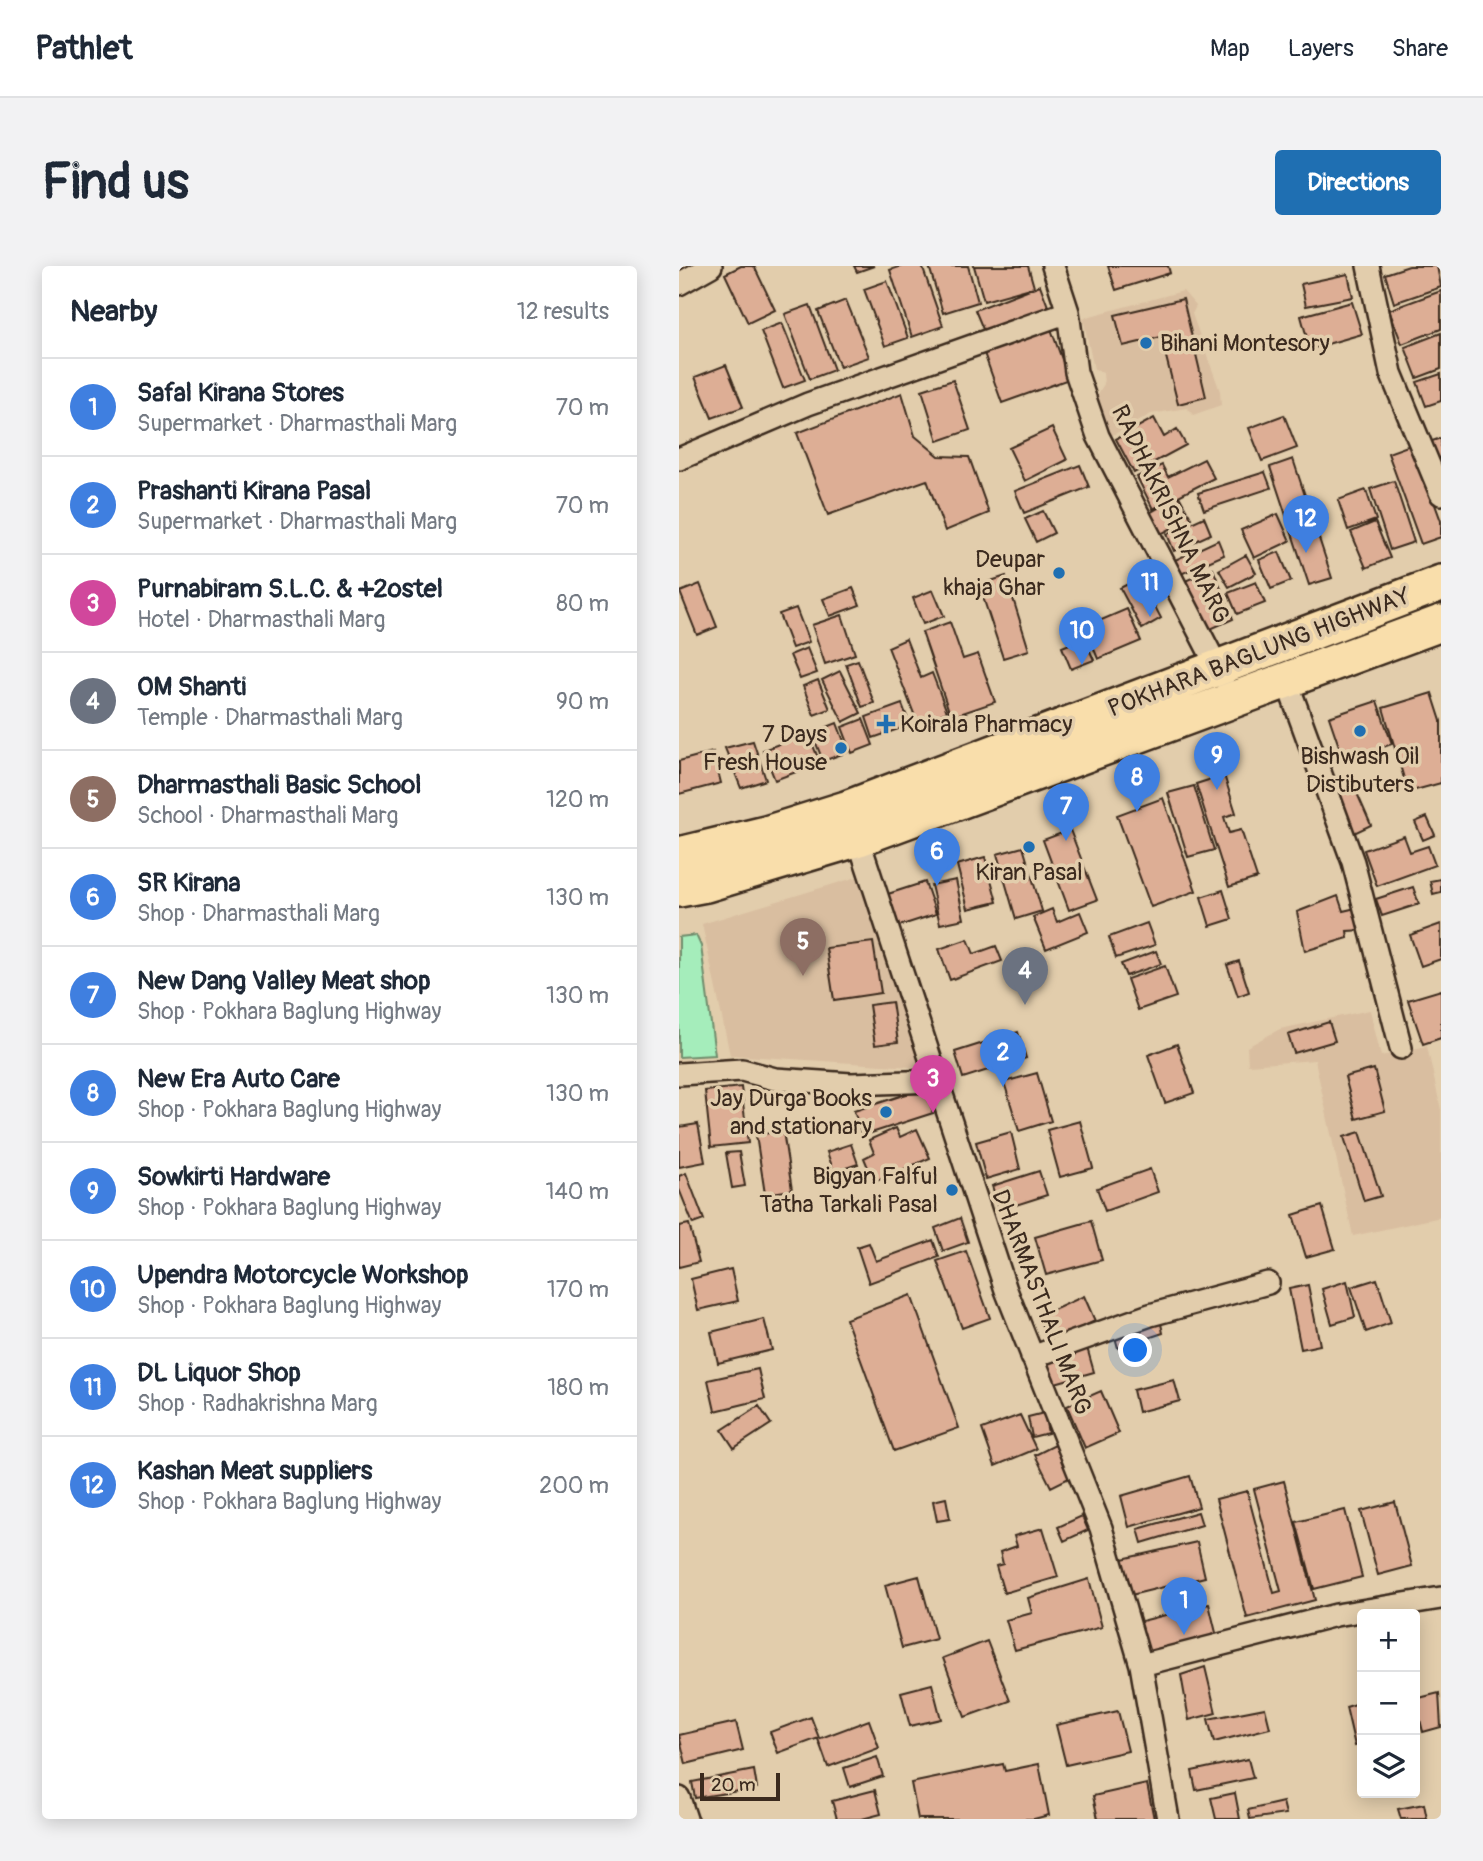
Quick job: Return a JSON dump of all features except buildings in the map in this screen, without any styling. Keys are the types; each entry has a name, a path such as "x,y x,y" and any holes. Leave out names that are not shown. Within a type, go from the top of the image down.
{"highway":[{"name":"POKHARA BAGLUNG HIGHWAY","path":"679,889 706,884 1219,668 1441,583"},
{"name":"POKHARA BAGLUNG HIGHWAY","path":"679,855 766,834 852,823 1234,701 1441,623"}],"street":[{"path":"679,284 711,266"},
{"name":"RADHAKRISHNA MARG","path":"1053,266 1067,312 1076,372 1098,436 1234,701"},
{"path":"1368,266 1391,373 1441,494"},
{"path":"679,459 808,404 1067,312"},
{"path":"1287,682 1353,862 1401,1048"},
{"name":"DHARMASTHALI MARG","path":"852,823 936,1081 1032,1357 1101,1528 1141,1665 1168,1819"},
{"path":"679,1074 742,1070 775,1079 851,1084 936,1081"},
{"path":"1032,1357 1150,1315 1268,1283"},
{"path":"1141,1665 1336,1615 1441,1598"},
{"path":"679,1798 686,1819"}],"shaded area":[{"name":"Bihani Montesory","path":"1183,291 1196,306 1192,314 1220,391 1221,405 1193,415 1187,408 1151,414 1111,436 1096,397 1104,384 1103,373 1094,369 1083,318"},
{"path":"857,877 927,1068 730,1055 702,924"},
{"path":"1370,1010 1381,1056 1427,1046 1441,1110 1441,1217 1353,1236 1315,1060 1248,1065 1247,1047 1280,1029"}],"green space":[{"path":"696,935 701,946 715,1055 679,1057 679,937"}],"place":[{"name":"Bihani Montesory","path":"1146,343"},
{"name":"Kashan Meat suppliers","path":"1306,553"},
{"name":"Deupar khaja Ghar","path":"1059,573"},
{"name":"DL Liquor Shop","path":"1150,617"},
{"name":"Upendra Motorcycle Workshop","path":"1082,665"},
{"name":"Koirala Pharmacy","path":"886,724"},
{"name":"Bishwash Oil Distibuters","path":"1360,731"},
{"name":"7 Days Fresh House","path":"841,748"},
{"name":"Sowkirti Hardware","path":"1217,790"},
{"name":"New Era Auto Care","path":"1137,812"},
{"name":"New Dang Valley Meat shop","path":"1066,841"},
{"name":"Kiran Pasal","path":"1029,847"},
{"name":"SR Kirana","path":"937,886"},
{"name":"Dharmasthali Basic School","path":"803,976"},
{"name":"OM Shanti","path":"1025,1005"},
{"name":"Prashanti Kirana Pasal","path":"1003,1087"},
{"name":"Jay Durga Books and stationary","path":"886,1112"},
{"name":"Purnabiram S.L.C. & +2ostel","path":"933,1113"},
{"name":"Bigyan Falful Tatha Tarkali Pasal","path":"952,1190"},
{"name":"Safal Kirana Stores","path":"1184,1635"}]}
